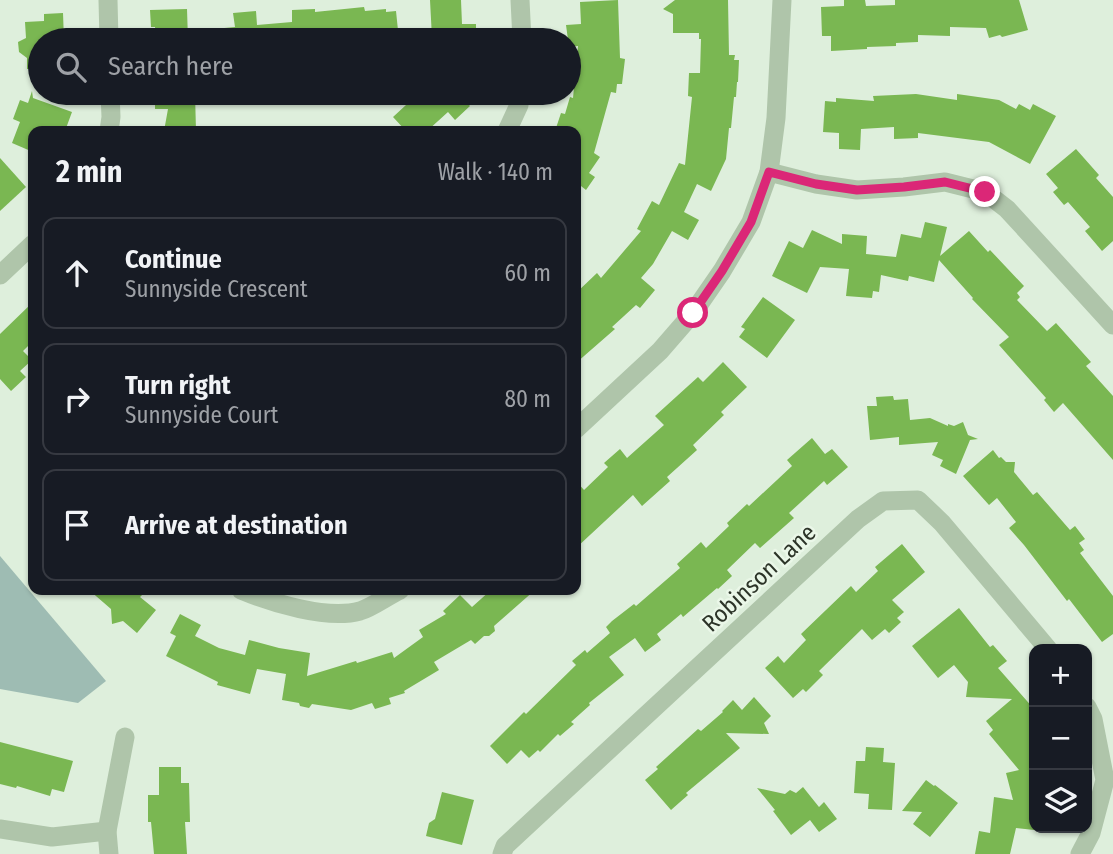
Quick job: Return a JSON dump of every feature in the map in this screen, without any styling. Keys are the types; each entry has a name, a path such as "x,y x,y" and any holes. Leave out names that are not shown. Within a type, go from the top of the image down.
{"street":[{"path":"108,0 109,28"},
{"path":"520,0 521,28"},
{"path":"581,424 660,351 693,313 751,222 769,172 777,104 782,0"},
{"path":"110,105 110,126"},
{"path":"509,126 519,105"},
{"path":"769,172 816,184 857,190 945,182 985,192 1007,209 1113,326"},
{"path":"0,275 28,249"},
{"name":"Robinson Lane","path":"502,854 505,846 858,519 883,501 918,500 942,523 1044,644"},
{"path":"256,595 292,607 329,614 360,611 390,595"},
{"path":"1080,854 1091,833 1105,780 1092,717"},
{"path":"109,854 107,831 125,737"},
{"path":"0,829 52,837 107,831"}],"shaded area":[{"path":"0,556 28,589 28,595 33,595 106,681 78,703 0,689"}],"building":[{"path":"430,0 461,0 462,24 476,24 476,28 431,28"},
{"path":"618,0 620,58 625,59 622,84 617,84 616,93 611,92 594,153 600,157 589,173 595,177 586,190 581,186 581,126 557,126 561,113 565,114 568,105 581,105 581,28 566,28 566,25 581,24 580,2"},
{"path":"675,0 728,0 729,55 735,55 734,60 739,60 726,159 711,191 697,184 684,212 699,220 688,240 672,231 653,264 641,278 655,290 640,308 636,305 612,327 615,329 581,359 581,288 597,273 601,278 641,231 637,229 652,201 659,205 679,163 685,165 692,97 688,96 689,73 700,73 701,39 699,33 673,33 673,14 663,9"},
{"path":"844,0 865,0 866,6 895,5 895,0 1019,0 1028,30 989,38 986,28 950,27 950,36 918,35 918,42 831,51 831,36 822,36 821,7 844,6"},
{"path":"364,7 365,11 386,9 386,12 396,11 398,28 224,28 235,27 233,13 256,11 257,25 292,22 292,10 315,9 315,12"},
{"path":"187,9 188,28 151,27 150,10"},
{"path":"63,13 64,28 28,28 27,69 27,58 19,52 18,42 26,38 25,22 44,21 44,14"},
{"path":"916,94 957,100 957,94 999,100 1016,109 1019,104 1030,110 1033,104 1056,116 1030,164 989,142 918,133 918,138 894,139 894,127 861,129 860,150 839,149 839,133 823,132 825,101 836,102 836,98 874,101 873,96"},
{"path":"20,100 28,105 52,105 72,112 67,126 28,126 28,150 12,143 20,122 13,119"},
{"path":"155,105 195,105 196,126 165,126 168,109 155,109"},
{"path":"406,105 470,106 455,120 448,112 433,126 401,126 393,117"},
{"path":"1076,149 1099,175 1096,178 1113,197 1113,241 1102,251 1085,231 1090,227 1068,202 1064,205 1053,192 1058,188 1046,174"},
{"path":"0,158 26,187 0,211"},
{"path":"925,222 947,227 940,256 969,231 1024,286 1017,293 1020,297 1017,300 1047,331 1056,323 1091,362 1086,366 1113,396 1113,460 1063,403 1054,412 1044,400 1046,398 999,345 1009,337 939,260 934,282 909,276 908,281 881,275 879,292 873,291 872,298 846,296 849,269 820,267 807,293 772,276 789,241 803,248 812,230 842,244 842,234 867,236 866,254 896,257 901,234 921,238"},
{"path":"763,297 795,320 767,358 739,337 745,329 741,327"},
{"path":"28,307 28,346 23,351 28,356 28,364 20,371 26,377 11,391 0,379 0,334"},
{"path":"723,362 747,387 721,412 724,415 693,445 697,450 667,477 670,481 642,506 633,495 581,543 581,487 584,490 608,467 604,463 620,449 627,458 664,425 655,416 698,377 703,382"},
{"path":"893,396 894,400 908,399 910,420 930,418 948,426 963,422 968,435 978,439 970,440 956,474 940,466 943,460 932,455 938,442 899,445 899,437 870,440 867,406 877,406 876,397"},
{"path":"812,438 825,454 832,449 848,467 827,485 824,481 789,513 794,518 760,548 755,543 727,570 732,576 718,589 657,634 661,640 645,652 635,638 609,657 624,675 589,703 590,705 571,722 574,724 560,736 558,734 540,752 538,750 529,758 521,750 507,764 490,746 576,665 572,661 585,650 587,653 610,633 606,627 612,621 634,604 636,606 680,568 677,564 701,542 706,548 729,526 727,523 792,466 787,460"},
{"path":"993,450 1006,462 1015,462 1014,472 1033,495 1037,492 1070,530 1075,526 1085,539 1079,543 1084,550 1080,553 1113,596 1113,634 1102,642 1009,528 1016,522 997,498 989,505 963,476"},
{"path":"902,544 925,572 892,600 904,612 897,618 901,622 889,633 885,629 872,640 862,629 819,671 823,675 806,692 803,689 793,698 765,668 778,656 784,663 806,640 801,634 851,586 856,592 878,571 875,567"},
{"path":"95,595 142,595 140,597 156,610 137,633 123,621 112,624 111,609"},
{"path":"460,595 472,607 485,595 529,595 494,626 495,631 489,636 484,636 475,644 471,640 434,662 439,670 404,691 405,693 389,698 391,704 375,709 372,703 351,710 312,704 309,708 282,700 286,674 257,669 250,694 217,685 218,682 166,656 176,636 170,633 180,614 201,625 195,636 219,648 245,655 249,640 310,653 307,676 392,652 394,658 423,637 419,630 446,614 443,611"},
{"path":"959,608 990,647 993,645 1007,661 998,668 1029,703 1029,829 1016,828 1010,854 975,854 979,831 990,833 994,797 1013,800 1006,773 1019,770 989,734 993,730 986,721 1012,699 966,697 968,682 954,665 938,678 912,646"},
{"path":"754,697 771,716 764,723 769,734 726,733 740,748 686,793 688,795 671,810 645,780 658,769 656,767 698,729 701,731 723,712 733,700 742,710"},
{"path":"0,742 73,761 64,792 52,789 50,796 0,784"},
{"path":"866,747 884,748 883,762 895,763 892,810 868,809 869,794 854,793 856,761 865,761"},
{"path":"159,767 181,767 181,783 189,783 190,822 185,822 187,854 154,854 151,822 148,822 148,795 159,795"},
{"path":"926,780 958,803 930,837 913,824 922,812 902,811"},
{"path":"803,787 819,807 824,802 837,819 819,832 810,820 791,835 757,788 785,794 790,790 796,793"},
{"path":"442,792 474,800 462,845 426,836 429,823 435,819"}],"route":[{"path":"693,313 751,222 769,172 816,184 857,190 945,182 985,192"}]}
